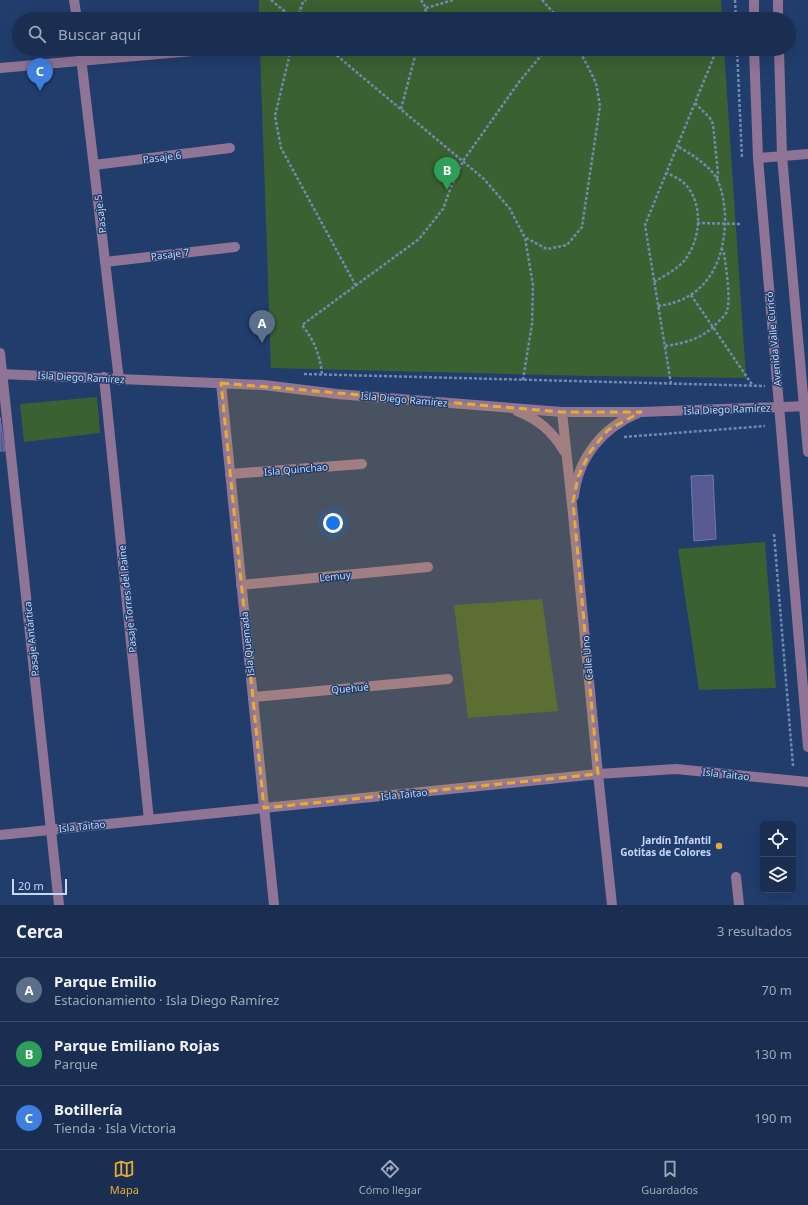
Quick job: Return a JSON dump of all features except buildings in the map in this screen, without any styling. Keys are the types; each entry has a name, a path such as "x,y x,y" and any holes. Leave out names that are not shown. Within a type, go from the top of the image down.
{"street":[{"path":"74,0 76,12"},
{"path":"754,0 754,12"},
{"path":"778,0 778,12"},
{"name":"Pasaje 5","path":"81,56 119,380"},
{"path":"0,68 137,56"},
{"name":"Avenida Valle Curicó","path":"754,56 758,158 808,747"},
{"path":"779,56 782,156 806,406 808,452"},
{"name":"Pasaje 6","path":"94,165 230,148"},
{"path":"758,158 808,154"},
{"name":"Pasaje 7","path":"106,262 235,246"},
{"name":"Pasaje Antártica","path":"0,352 1,374 52,829 59,905"},
{"name":"Isla Diego Ramírez","path":"1,374 104,377 119,380 264,385 336,394 562,412 641,412 806,406"},
{"name":"Pasaje Torres del Paine","path":"104,377 149,820"},
{"name":"Isla Quemada","path":"221,383 274,905"},
{"path":"503,407 539,421 558,440 565,452"},
{"name":"Calle Uno","path":"562,412 598,774 608,905"},
{"path":"573,514 575,489 582,466 590,452 608,430 641,412"},
{"name":"Isla Quinchao","path":"230,474 362,464"},
{"name":"Lemuy","path":"241,585 428,567"},
{"name":"Quehué","path":"253,697 448,679"},
{"name":"Isla Taitao","path":"0,835 598,774 676,769 808,782"},
{"path":"736,877 739,905"}],"path":[{"path":"271,0 286,12"},
{"path":"299,12 303,2 306,0"},
{"path":"421,0 426,8 425,12"},
{"path":"426,8 453,0"},
{"path":"542,0 553,12"},
{"path":"735,0 736,12"},
{"path":"289,56 275,116 280,148 356,286"},
{"path":"338,56 484,179 510,209 525,238 533,285 532,324 523,380"},
{"path":"401,109 414,56"},
{"path":"322,374 318,351 302,325 420,239 443,209 450,187 463,161 519,82 541,56"},
{"path":"525,238 547,249 567,245 582,227 600,106 596,83 582,56"},
{"path":"670,384 645,225 714,56"},
{"path":"695,103 710,118 713,124 718,173 717,181"},
{"path":"658,306 670,305 691,295 705,282 716,265 722,249 725,224 724,204 721,189 714,174 703,162 677,146"},
{"path":"654,282 671,272 684,261 692,247 697,229 698,210 694,198 685,185 667,172"},
{"path":"697,223 741,224"},
{"path":"664,346 682,344 699,337 714,327 726,313 728,303 724,252 722,249"},
{"path":"691,295 754,386"},
{"path":"298,374 777,387"},
{"path":"623,437 765,426"}],"highlighted area":[{"path":"221,383 562,412 641,412 608,430 590,452 578,477 573,502 598,774 264,808"}],"green space":[{"path":"259,0 721,0 722,12 259,12"},
{"path":"260,56 724,56 746,378 591,376 271,368"},
{"path":"97,397 100,433 24,442 20,404"},
{"path":"765,542 776,688 699,690 678,549"},
{"path":"542,599 558,711 468,718 454,605"}],"place":[{"name":"Botillería","path":"40,91"},
{"name":"Parque Emiliano Rojas","path":"447,190"},
{"name":"Parque Emilio","path":"262,343"},
{"name":"Jardín Infantil Gotitas de Colores","path":"719,846"}]}
